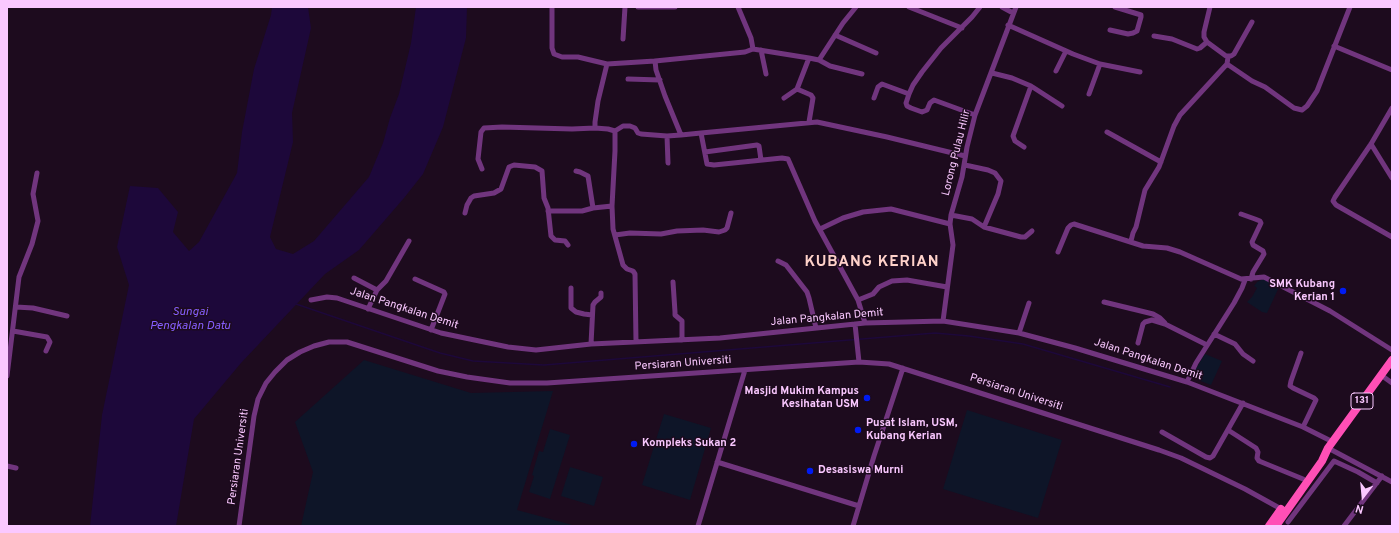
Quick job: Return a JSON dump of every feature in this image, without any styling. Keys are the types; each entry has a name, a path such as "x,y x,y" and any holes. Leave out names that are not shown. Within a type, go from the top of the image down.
{"main road":[{"name":"131","path":"1276,526 1303,479 1318,458 1330,445 1392,360"},
{"name":"131","path":"1269,526 1285,509 1298,501 1330,445"}],"street":[{"path":"552,7 552,48 554,54 562,57 578,57 607,64 655,62 745,52 753,49 819,60 830,66 862,74"},
{"path":"623,39 625,7"},
{"path":"638,7 674,7"},
{"path":"738,7 751,38 753,49"},
{"path":"819,60 856,7"},
{"path":"909,7 962,28"},
{"path":"975,115 934,100 929,108 924,111 911,108 907,106 906,103 908,94 922,72 941,48 962,28 980,7"},
{"path":"1002,7 1013,13"},
{"name":"Lorong Pulau Hilir","path":"943,321 953,245 950,224 951,215 965,165 965,156 975,115 1016,7"},
{"path":"1110,30 1128,34 1136,32 1141,17 1115,7"},
{"path":"1210,7 1204,37 1207,42 1223,55 1228,57"},
{"path":"1227,64 1240,74 1265,86 1294,108 1302,110 1307,106 1317,91 1350,7"},
{"path":"1228,57 1234,54 1252,22"},
{"path":"1008,25 1066,51 1100,64 1140,72"},
{"path":"835,35 876,54"},
{"path":"1154,36 1172,39 1197,49 1207,42"},
{"path":"1334,46 1392,70"},
{"path":"761,50 766,74"},
{"path":"1056,71 1066,51"},
{"path":"1131,241 1145,190 1161,162 1169,136 1180,115 1227,64 1228,57"},
{"path":"784,98 797,89 809,58"},
{"path":"655,62 670,111 681,135"},
{"path":"595,128 598,101 607,64"},
{"path":"1089,94 1100,64"},
{"path":"992,73 1012,78 1031,86 1062,106"},
{"path":"628,79 660,80"},
{"path":"874,98 878,87 882,84 908,94"},
{"path":"1024,147 1015,141 1013,136 1031,86"},
{"path":"797,89 813,96 809,122"},
{"path":"1392,110 1334,197 1336,205 1392,237"},
{"path":"482,169 478,159 481,132 484,128 502,127 572,129 595,128 615,131 623,126 630,126 635,128 641,134 667,136 809,122 826,123 965,156"},
{"path":"615,131 616,139 612,206 613,228 623,265 635,274 636,342"},
{"path":"1107,132 1161,162"},
{"path":"701,133 709,165 782,158 788,159 815,221 858,300 865,323"},
{"path":"667,136 668,163"},
{"path":"1370,144 1392,178"},
{"path":"705,152 757,145 759,146 761,160"},
{"path":"465,213 470,198 498,192 501,189 509,167 514,165 535,167 542,171 544,198 553,239 565,241 568,245"},
{"path":"965,165 988,170 995,174 1001,181 998,194 984,227"},
{"path":"576,171 588,176 593,208"},
{"path":"7,376 19,277 32,244 38,221 33,194 37,173"},
{"path":"548,211 582,211 612,206"},
{"path":"820,229 843,218 863,212 891,209 950,224"},
{"path":"615,235 630,233 661,234 677,231 703,230 719,232 727,228 731,213"},
{"path":"1241,214 1260,221 1261,223 1252,242 1253,245 1263,251 1264,254 1253,272 1251,279"},
{"path":"951,215 972,219 984,227 1021,237 1024,237 1032,231"},
{"path":"1058,252 1064,236 1071,225 1074,224 1143,246 1167,248 1180,252 1238,278 1245,280 1259,276 1264,277 1306,297 1392,350"},
{"path":"368,309 377,290 383,284 409,241"},
{"path":"778,261 786,265 792,271 807,292 810,298 816,328"},
{"path":"354,278 377,290"},
{"path":"415,278 444,292 445,294 430,330"},
{"path":"858,300 873,294 879,287 892,281 907,280 947,287"},
{"path":"1187,382 1196,363 1240,293 1245,280"},
{"path":"673,282 675,315 682,321 682,340"},
{"path":"571,288 571,308 576,312 592,315"},
{"path":"591,344 594,303 600,299 601,292"},
{"name":"Jalan Pangkalan Demit","path":"311,300 327,297 337,298 430,330 508,347 536,350 591,344 720,338 865,323 943,321 1019,333 1075,348 1187,382 1243,403 1303,427 1392,482"},
{"path":"1104,302 1153,314 1160,318 1165,324"},
{"path":"1019,333 1029,303"},
{"path":"16,306 33,308 67,316"},
{"path":"1138,343 1143,324 1152,320 1165,324 1207,345"},
{"path":"855,324 859,362"},
{"path":"13,331 47,337 50,342 46,351"},
{"path":"1214,334 1235,344 1243,354 1253,361"},
{"name":"Persiaran Universiti","path":"239,526 254,416 258,399 266,383 287,360 314,346 329,342 347,342 438,371 510,383 548,383 859,362 880,363 903,368 1159,450 1181,458 1245,488 1285,509"},
{"path":"1301,353 1290,386 1316,400 1303,427"},
{"path":"853,526 903,368"},
{"path":"698,526 745,370"},
{"path":"1380,375 1392,383"},
{"path":"1162,432 1208,458 1213,456 1243,403"},
{"path":"1228,430 1256,448 1258,452 1257,458 1259,461 1303,479"},
{"path":"1288,522 1298,501 1334,461 1377,483"},
{"path":"717,462 859,506"},
{"path":"7,466 16,468"},
{"path":"1344,526 1382,476"}],"shaded area":[{"path":"1265,278 1280,285 1267,313 1262,312 1247,302 1257,288 1254,286 1257,282"},
{"path":"1205,354 1222,361 1211,385 1198,380 1203,377 1195,370"},
{"path":"364,360 471,393 553,391 517,510 576,526 301,526 313,472 295,422"},
{"path":"967,410 1062,440 1038,518 943,489"},
{"path":"664,414 711,428 690,500 642,485"},
{"path":"550,429 570,435 550,499 529,492 539,451 543,452"},
{"path":"570,467 603,477 594,506 561,496"}],"water":[{"name":"Sungai Pengkalan Datu","path":"272,7 308,7 311,28 292,113 293,142 270,237 276,249 293,254 314,241 369,177 383,143 399,94 411,43 416,7 467,7 466,38 443,127 423,174 404,198 359,250 325,274 241,363 194,419 176,526 90,526 102,415 129,285 117,247 130,186 158,188 178,212 173,232 189,251 199,242 237,173 242,132 254,69 271,15"}],"waterway":[{"path":"296,304 440,353 473,361 544,365 935,333 969,336 1023,344 1170,387"}],"place":[{"name":"SMK Kubang Kerian 1","path":"1343,291"},
{"name":"Masjid Mukim Kampus Kesihatan USM","path":"867,398"},
{"name":"Pusat Islam, USM, Kubang Kerian","path":"858,430"},
{"name":"Kompleks Sukan 2","path":"634,444"},
{"name":"Desasiswa Murni","path":"810,471"}],"district":[{"name":"KUBANG KERIAN","path":"872,263"}]}
